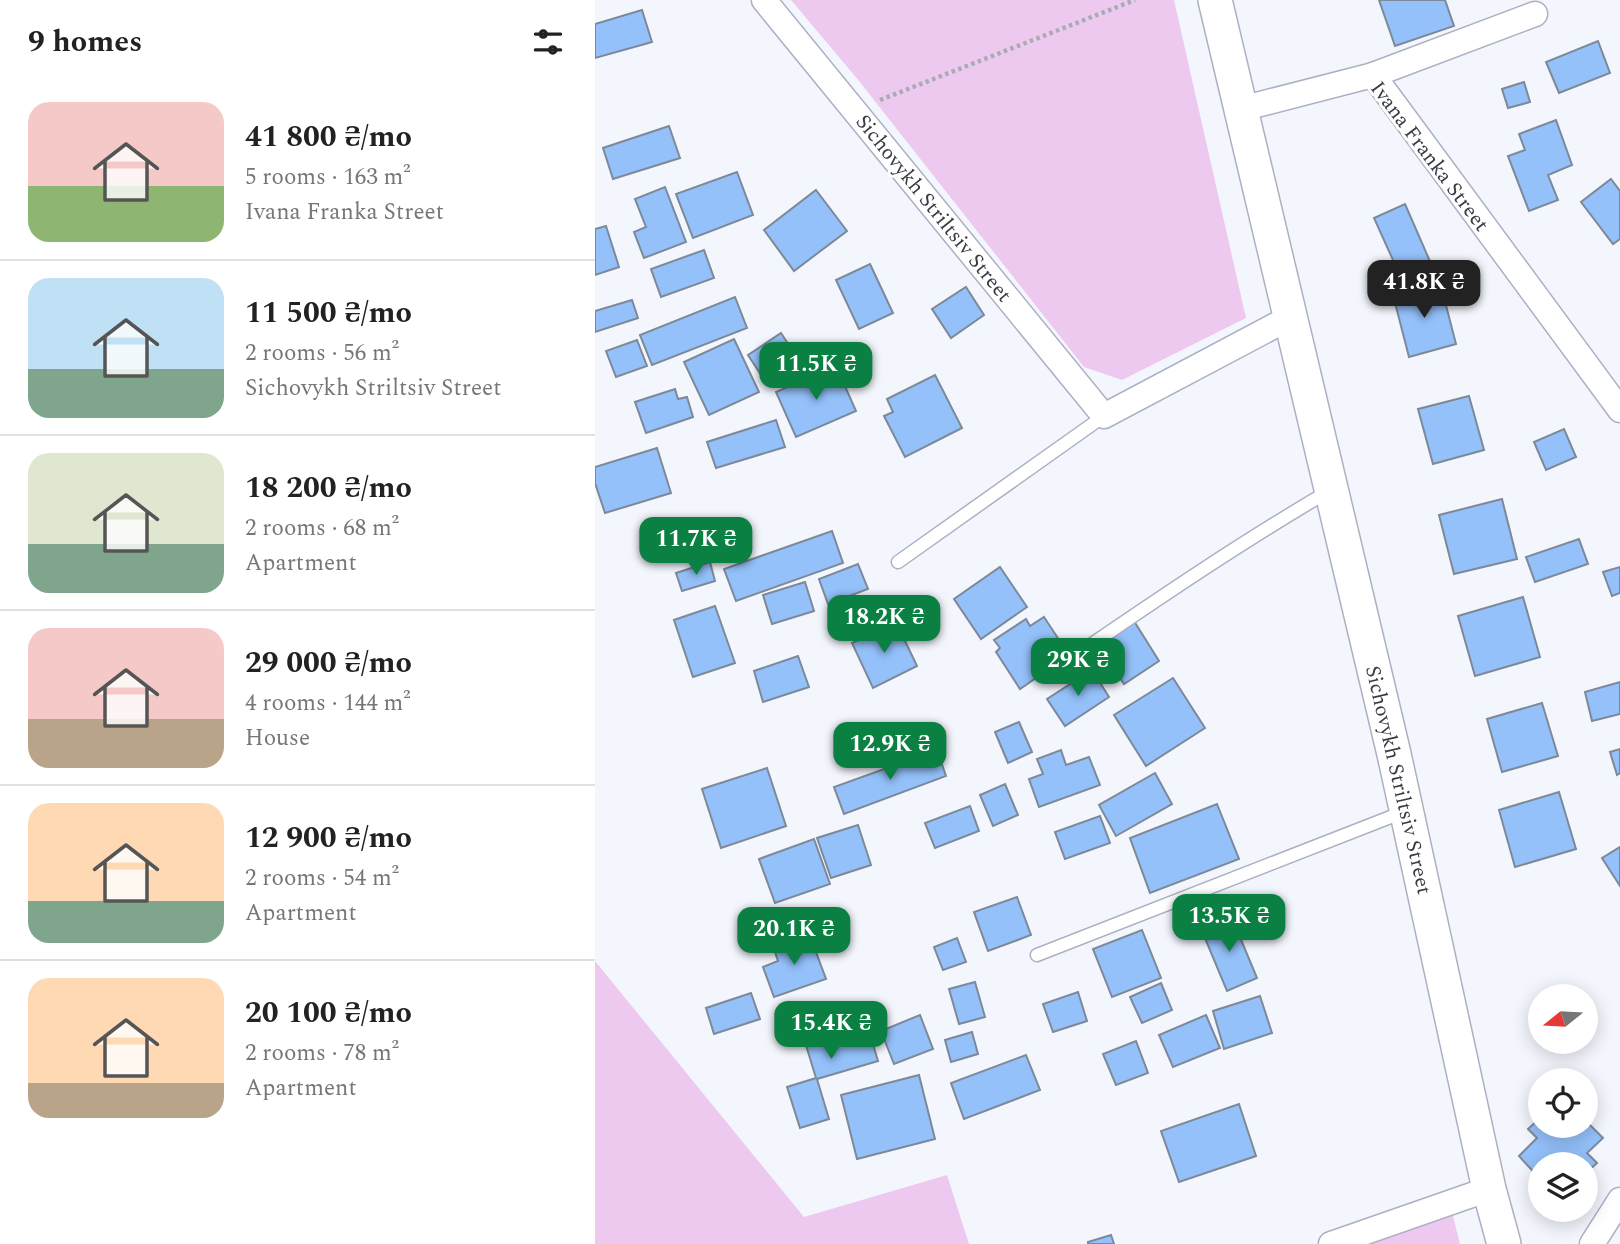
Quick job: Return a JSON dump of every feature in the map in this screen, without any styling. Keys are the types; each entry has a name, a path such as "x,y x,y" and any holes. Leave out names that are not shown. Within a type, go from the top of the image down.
{"street":[{"name":"Sichovykh Striltsiv Street","path":"764,0 1104,416"},
{"name":"Sichovykh Striltsiv Street","path":"1215,0 1406,811 1489,1189 1504,1244"},
{"path":"1373,75 1535,14"},
{"name":"Ivana Franka Street","path":"1241,109 1373,75 1620,410"},
{"path":"1104,416 1291,317"},
{"path":"1331,1244 1489,1189"},
{"path":"1592,1244 1620,1200"}],"lane":[{"path":"898,562 1104,416"},
{"path":"1076,655 1207,565 1331,490"},
{"path":"1037,955 1406,811"}],"path":[{"path":"853,110 1135,0"}],"shaded area":[{"path":"791,0 1174,0 1246,318 1122,380 1084,367 859,81"},
{"path":"595,961 804,1217 947,1175 969,1244 595,1244"},
{"path":"1444,1213 1453,1216 1460,1244 1355,1244"}],"building":[{"path":"1379,0 1445,0 1454,26 1395,46"},
{"path":"642,10 652,42 595,58 595,24"},
{"path":"1598,41 1610,73 1559,93 1546,62"},
{"path":"1524,82 1530,102 1508,108 1502,89"},
{"path":"1556,120 1572,165 1548,175 1558,200 1529,211 1508,156 1525,150 1519,134"},
{"path":"669,126 680,158 613,179 603,148"},
{"path":"737,172 753,215 693,238 676,194"},
{"path":"1611,179 1620,191 1620,239 1613,244 1581,202"},
{"path":"665,187 686,242 644,258 634,232 646,227 635,199"},
{"path":"816,190 847,231 794,271 764,230"},
{"path":"1405,204 1432,266 1402,280 1374,218"},
{"path":"606,226 619,267 595,275 595,229"},
{"path":"704,250 714,278 661,297 651,269"},
{"path":"870,264 893,313 859,329 836,280"},
{"path":"1440,282 1456,344 1409,357 1393,295"},
{"path":"966,287 984,315 951,338 932,309"},
{"path":"735,297 747,328 652,365 640,335"},
{"path":"632,300 638,318 595,332 595,311"},
{"path":"781,333 800,362 767,384 748,355"},
{"path":"734,339 759,392 709,415 684,362"},
{"path":"637,340 647,366 616,377 606,351"},
{"path":"836,366 856,411 796,437 776,392"},
{"path":"935,375 962,428 905,457 884,416 893,412 887,399"},
{"path":"675,389 678,399 687,397 693,417 646,433 635,402"},
{"path":"1469,396 1484,450 1433,464 1418,409"},
{"path":"776,420 785,447 716,468 707,442"},
{"path":"1564,429 1576,457 1546,470 1534,442"},
{"path":"657,448 671,493 605,513 595,483 595,467"},
{"path":"1502,499 1517,559 1454,574 1439,515"},
{"path":"832,531 843,563 736,601 724,569"},
{"path":"1579,539 1588,564 1535,582 1526,557"},
{"path":"710,562 715,581 682,591 676,573"},
{"path":"858,564 868,589 828,604 819,579"},
{"path":"1000,567 1027,607 981,639 954,599"},
{"path":"1620,567 1620,593 1612,596 1603,572"},
{"path":"805,582 814,611 772,624 763,595"},
{"path":"1523,597 1540,657 1475,676 1458,616"},
{"path":"715,606 735,663 693,677 674,620"},
{"path":"1044,617 1069,655 1020,689 996,652 1000,648 994,640 1026,619 1030,626"},
{"path":"1134,621 1159,661 1124,684 1098,644"},
{"path":"896,622 917,666 873,688 852,643"},
{"path":"798,656 809,687 763,702 754,671"},
{"path":"1092,670 1109,697 1065,726 1047,699"},
{"path":"1173,678 1205,728 1146,766 1114,715"},
{"path":"1620,682 1620,714 1592,721 1585,692"},
{"path":"1542,703 1558,756 1502,772 1487,719"},
{"path":"1019,722 1032,752 1008,763 995,732"},
{"path":"1620,749 1620,773 1617,775 1610,752"},
{"path":"937,750 946,776 844,814 834,787"},
{"path":"1061,750 1066,765 1089,757 1100,785 1039,807 1029,779 1043,774 1037,759"},
{"path":"767,768 786,826 721,848 702,789"},
{"path":"1155,773 1172,804 1116,836 1099,805"},
{"path":"1005,784 1018,815 993,826 980,795"},
{"path":"1559,792 1576,849 1515,867 1499,810"},
{"path":"1217,804 1239,859 1150,893 1130,838"},
{"path":"970,806 979,831 935,848 925,823"},
{"path":"1100,816 1110,843 1065,859 1055,832"},
{"path":"858,825 871,865 831,878 817,838"},
{"path":"814,839 830,884 775,903 759,859"},
{"path":"1620,847 1620,886 1602,858"},
{"path":"1017,897 1031,935 988,951 974,912"},
{"path":"1232,918 1257,978 1227,991 1202,931"},
{"path":"1142,930 1161,978 1112,997 1093,949"},
{"path":"810,936 826,979 774,997 763,967 778,961 774,949"},
{"path":"957,938 966,962 943,970 934,947"},
{"path":"975,982 985,1017 959,1024 949,989"},
{"path":"1161,983 1172,1010 1142,1023 1130,997"},
{"path":"1078,992 1087,1021 1053,1032 1043,1004"},
{"path":"751,993 760,1019 714,1034 706,1008"},
{"path":"1260,996 1272,1033 1224,1049 1213,1011"},
{"path":"863,1011 878,1061 817,1079 829,1119 800,1128 787,1087 816,1078 801,1029"},
{"path":"920,1015 933,1049 894,1064 881,1031"},
{"path":"1206,1015 1220,1048 1173,1067 1159,1035"},
{"path":"972,1032 978,1054 951,1062 945,1040"},
{"path":"1136,1041 1148,1073 1116,1085 1103,1054"},
{"path":"1026,1055 1040,1090 964,1119 951,1083"},
{"path":"919,1075 935,1139 857,1159 841,1095"},
{"path":"1239,1104 1256,1156 1179,1182 1161,1131"},
{"path":"1598,1133 1603,1138 1588,1152 1528,1152 1528,1166 1519,1156 1537,1138 1598,1138"},
{"path":"1111,1235 1114,1244 1088,1244 1088,1242"}]}
